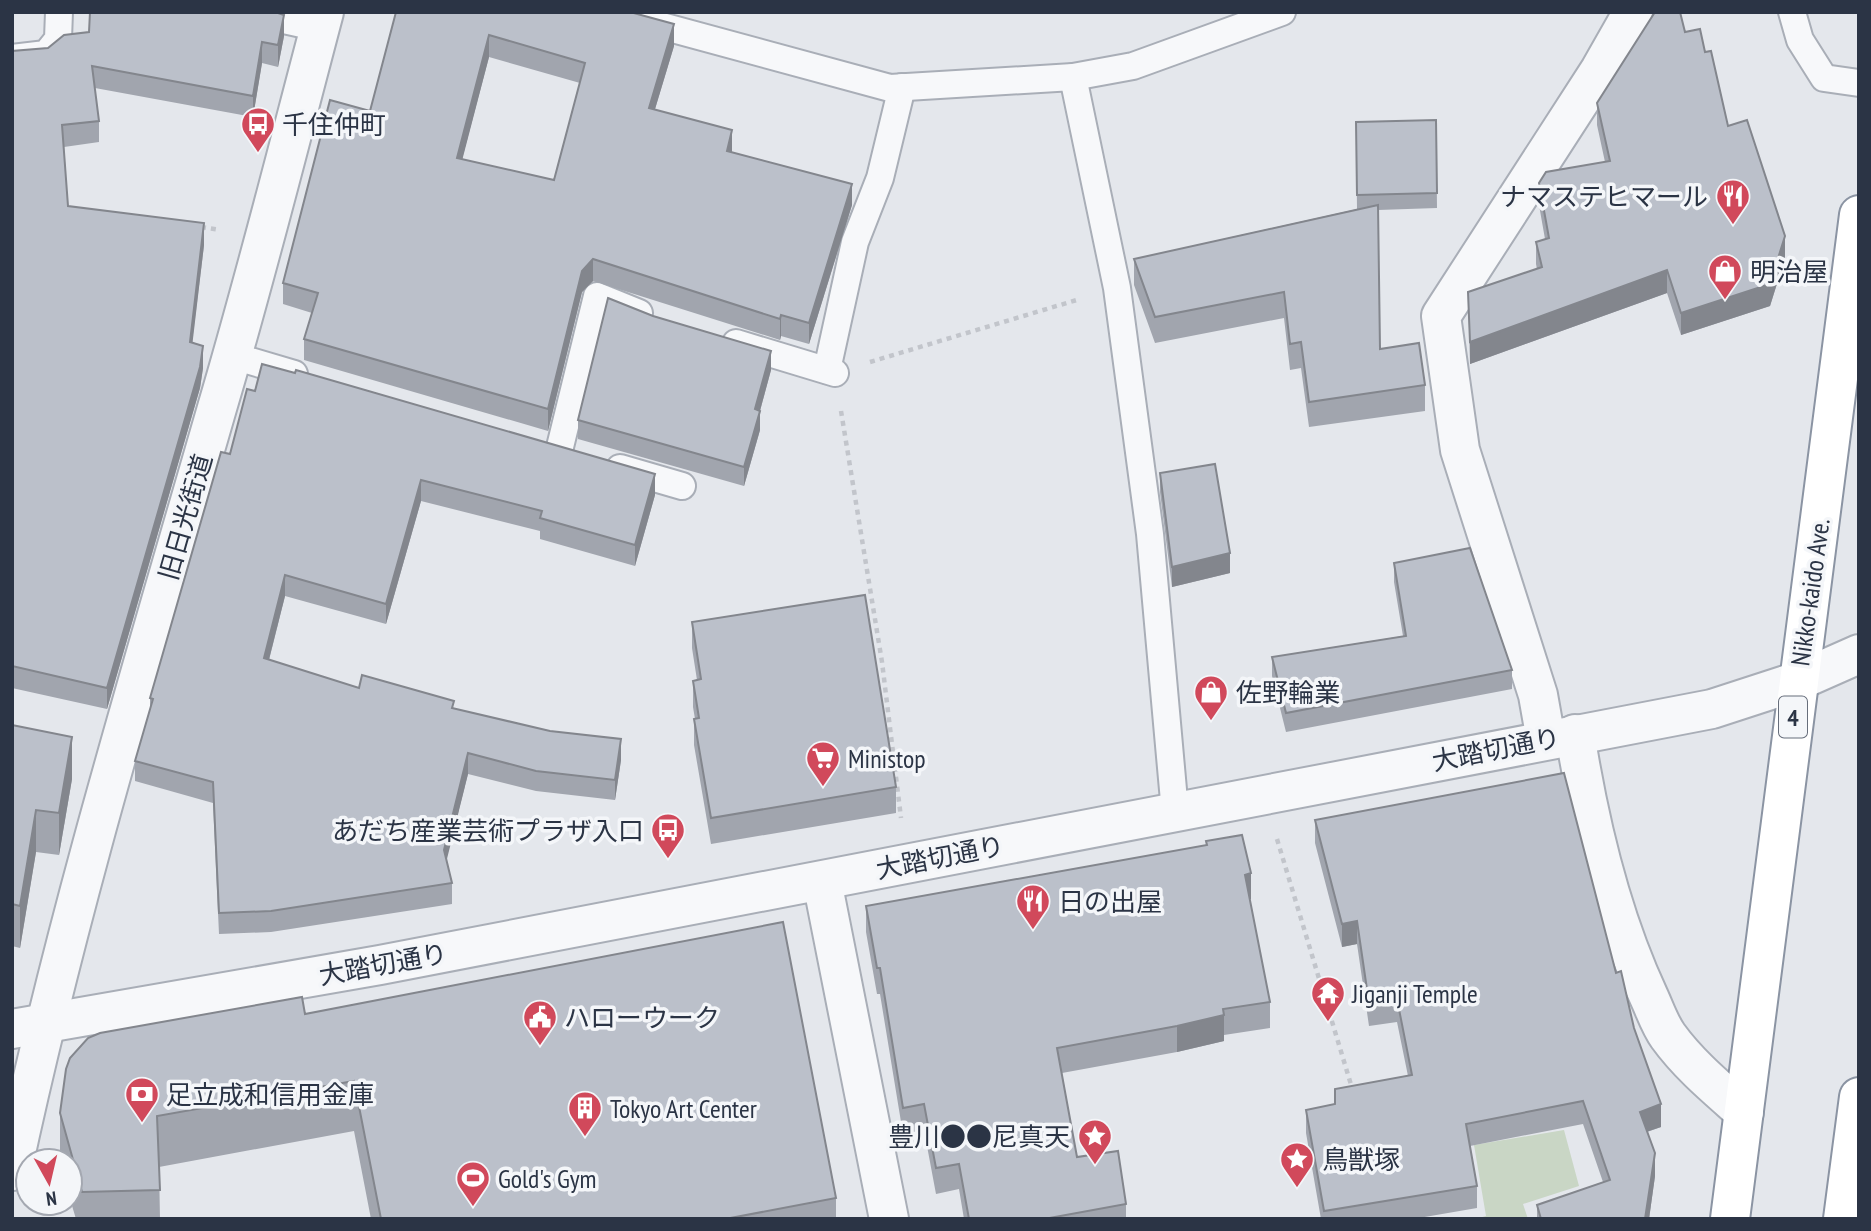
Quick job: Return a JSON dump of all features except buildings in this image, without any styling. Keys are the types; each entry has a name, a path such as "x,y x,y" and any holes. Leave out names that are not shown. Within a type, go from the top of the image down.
{"highway":[{"name":"Nikko-kaido Ave.","path":"1730,1219 1859,215"},
{"path":"1843,1219 1859,1097"}],"street":[{"path":"1633,12 1600,70 1441,316 1460,450 1538,695 1561,737 1584,789 1622,930 1667,1035 1701,1075 1744,1112"},
{"name":"旧日光街道","path":"12,1171 28,1025 265,238 322,20"},
{"name":"大踏切通り","path":"28,1025 380,965 1712,709 1798,681 1859,654"},
{"path":"822,881 889,1219"}],"lane":[{"path":"12,58 46,54 58,39 59,12"},
{"path":"248,12 322,20"},
{"path":"610,12 890,88 1073,77 1133,66 1282,12"},
{"path":"1793,12 1800,40 1824,78 1859,83"},
{"path":"1073,77 1117,288 1150,534 1175,812"},
{"path":"709,335 831,372 855,242 880,178 902,87"},
{"path":"579,457 597,296 657,320"},
{"path":"230,355 323,382"},
{"path":"533,443 682,486"}],"path":[{"path":"200,227 265,238"},
{"path":"906,864 882,662 831,372 1117,288"},
{"path":"1276,834 1354,1096"}],"green space":[{"path":"1564,1130 1579,1186 1523,1204 1528,1219 1475,1219 1486,1216 1474,1145"}],"place":[{"name":"千住仲町","path":"258,154"},
{"name":"ナマステヒマール","path":"1733,226"},
{"name":"明治屋","path":"1725,301"},
{"name":"佐野輪業","path":"1211,722"},
{"name":"Ministop","path":"823,788"},
{"name":"あだち産業芸術プラザ入口","path":"668,860"},
{"name":"日の出屋","path":"1033,931"},
{"name":"Jiganji Temple","path":"1328,1023"},
{"name":"ハローウーク","path":"540,1047"},
{"name":"足立成和信用金庫","path":"142,1124"},
{"name":"Tokyo Art Center","path":"585,1138"},
{"name":"豊川●●尼真天","path":"1095,1166"},
{"name":"鳥獣塚","path":"1297,1189"},
{"name":"Gold's Gym","path":"473,1208"}]}
